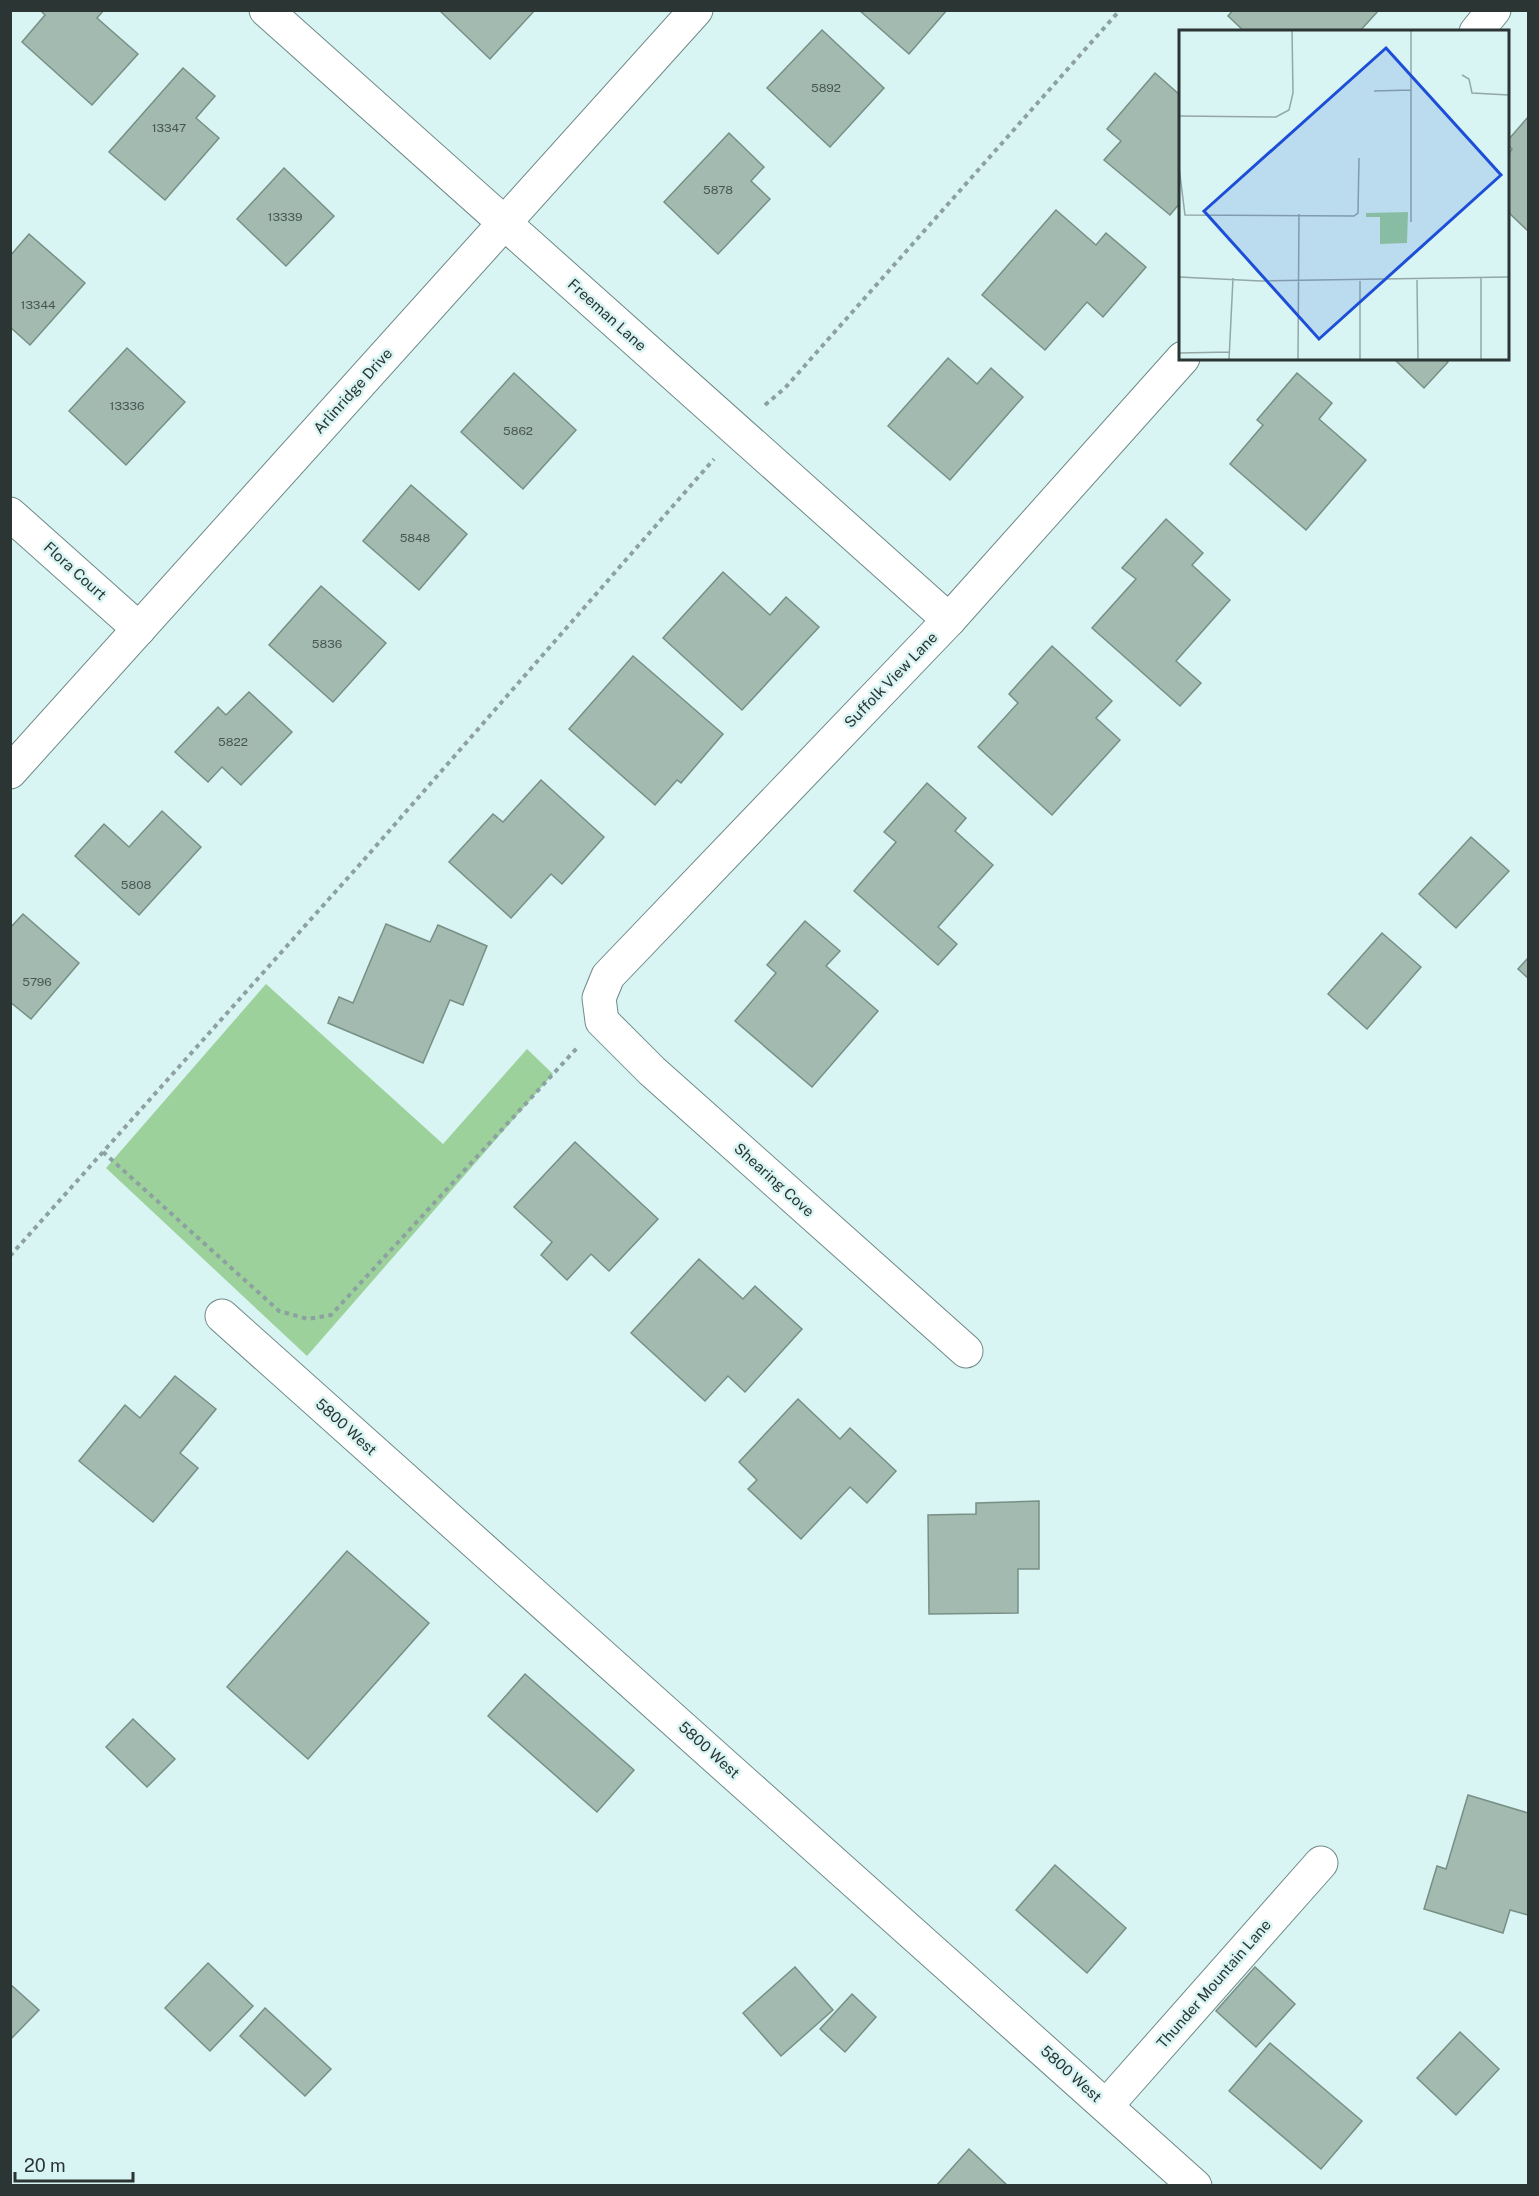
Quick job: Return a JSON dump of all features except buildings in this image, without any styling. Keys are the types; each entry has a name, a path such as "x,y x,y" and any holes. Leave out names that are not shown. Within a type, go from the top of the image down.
{"street":[{"name":"Freeman Lane","path":"266,10 949,620"},
{"name":"Arlinridge Drive","path":"10,772 696,10"},
{"path":"1478,30 1494,10"},
{"name":"Suffolk View Lane","path":"601,1009 608,976 949,620 1181,360"},
{"name":"Flora Court","path":"10,514 139,629"},
{"name":"Shearing Cove","path":"601,1009 652,1071 966,1351"},
{"name":"5800 West","path":"222,1316 1195,2186"},
{"name":"Thunder Mountain Lane","path":"1107,2105 1321,1863"}],"path":[{"path":"764,405 785,388 1120,10"},
{"path":"10,1256 363,862 721,452"},
{"path":"104,1152 279,1311 308,1319 331,1315 601,1009"}],"green space":[{"path":"266,984 443,1144 527,1049 553,1074 307,1356 106,1168"}]}
